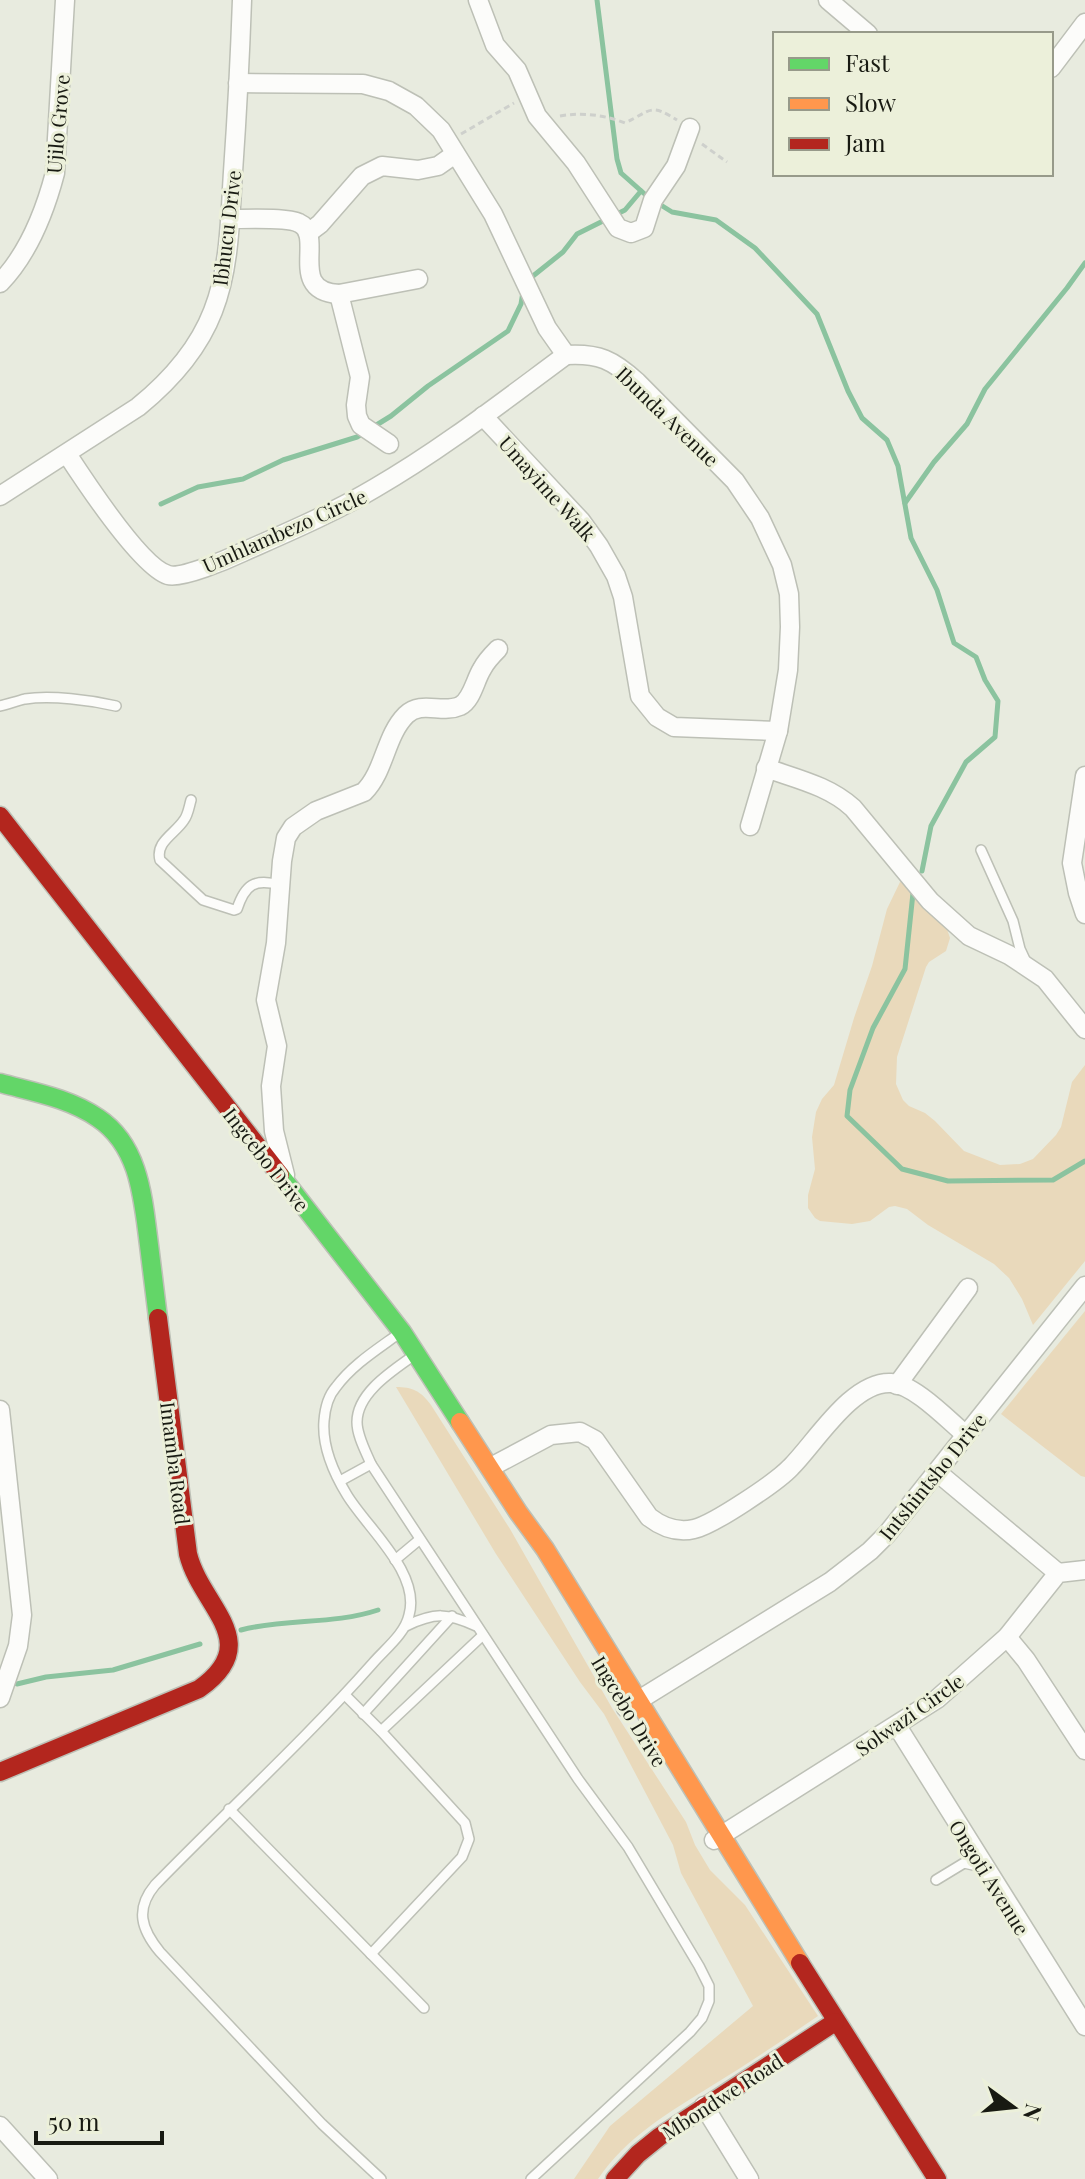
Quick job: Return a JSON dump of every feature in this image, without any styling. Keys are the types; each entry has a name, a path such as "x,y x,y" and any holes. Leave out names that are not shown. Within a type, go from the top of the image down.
{"main road":[{"name":"Ingcebo Drive","path":"0,816 402,1332 545,1549 632,1705 716,1838 751,1882 759,1900 835,2022 937,2179"},
{"name":"Imamba Road","path":"0,1083 82,1109 106,1125 129,1153 141,1190 189,1561 205,1595 223,1619 229,1642 225,1665 199,1689 0,1772"},
{"name":"Mbondwe Road","path":"615,2179 659,2137 835,2022"}],"street":[{"name":"Ujilo Grove","path":"0,283 32,236 55,173 65,0"},
{"name":"Ibhucu Drive","path":"0,496 138,407 169,380 191,352 213,312 226,258 230,219 242,0"},
{"path":"478,0 495,45 517,70 537,116 576,163 618,228 631,233 644,228 653,200 676,166 690,128"},
{"path":"828,0 866,32"},
{"path":"1053,65 1085,23"},
{"path":"238,83 349,83 376,87 401,96 416,106 429,117 493,214 547,328 566,355"},
{"path":"308,233 320,224 362,176 382,166 418,170 438,166 451,148"},
{"path":"230,219 293,221 304,226 308,233 309,271 321,290 339,294 418,279"},
{"path":"339,294 360,377 357,416 361,425 389,444"},
{"name":"Ibunda Avenue","path":"566,355 585,354 620,367 683,427 735,481 760,518 782,565 789,594 788,670 778,731 750,826"},
{"name":"Umhlambezo Circle","path":"67,454 86,484 141,555 157,570 177,576 216,564 321,517 377,487 483,416 566,355"},
{"name":"Umayime Walk","path":"483,416 581,521 599,546 616,576 623,597 640,696 657,717 674,727 778,731"},
{"path":"287,1185 274,1131 271,1086 277,1046 266,1000 276,943 286,838 293,827 316,811 364,792 376,776 404,718 412,709 451,709 463,704 484,665 498,649"},
{"path":"766,768 831,791 842,798 919,891 969,936 1009,955 1045,979 1085,1029"},
{"path":"1085,776 1072,863 1085,914"},
{"name":"Intshintsho Drive","path":"632,1705 830,1582 870,1551 887,1534 1085,1286"},
{"path":"897,1385 968,1288"},
{"path":"491,1467 551,1435 580,1432 595,1440 649,1517 666,1528 679,1531 696,1529 756,1494 789,1469 861,1391 891,1383 905,1387 966,1435"},
{"path":"0,1410 22,1615 18,1646 0,1698"},
{"path":"937,1472 1058,1573 1085,1570"},
{"name":"Solwazi Circle","path":"716,1838 937,1699 1007,1637 1058,1573"},
{"path":"1007,1637 1026,1660 1085,1750"},
{"name":"Ongoti Avenue","path":"897,1726 1085,2026"},
{"path":"704,2106 749,2179"},
{"path":"0,2126 48,2179"}],"lane":[{"path":"0,706 28,698 42,698 83,699 116,706"},
{"path":"191,800 184,820 158,852 160,860 186,885 203,900 234,910 245,890 254,884 269,882 280,885"},
{"path":"981,850 1013,921 1028,967"},
{"path":"381,2179 322,2124 160,1952 147,1934 143,1915 147,1896 155,1885 345,1695 406,1626 411,1610 410,1592 403,1572 348,1497 324,1443 325,1408 334,1389 366,1357 402,1332"},
{"path":"416,1353 369,1394 358,1412 357,1427 371,1464 578,1779 628,1847 709,1986 709,2001 702,2018 690,2032 531,2179"},
{"path":"340,1481 371,1464"},
{"path":"395,1560 419,1540"},
{"path":"406,1626 445,1614 476,1626"},
{"path":"363,1714 452,1616"},
{"path":"381,1731 483,1635"},
{"path":"345,1695 465,1823 469,1839 454,1867 371,1954"},
{"path":"229,1809 424,2008"},
{"path":"936,1880 964,1863 985,1868"}],"path":[{"path":"451,148 515,103 546,119 579,113 625,123 652,109 660,109 690,128 699,141 727,162"}],"shaded area":[{"path":"900,882 905,883 946,926 950,938 946,951 926,967 897,1057 896,1084 909,1106 935,1121 964,1151 1000,1165 1020,1164 1033,1159 1056,1135 1061,1127 1072,1082 1085,1065 1085,1261 1033,1325 1009,1278 994,1264 907,1209 889,1207 870,1221 852,1224 820,1221 808,1208 815,1169 812,1137 816,1112 834,1085 887,909"},
{"path":"1085,1311 1085,1477 1001,1414"},
{"path":"396,1387 416,1391 431,1405 510,1529 612,1708 686,1822 710,1870 745,1905 818,2016 650,2126 622,2150 598,2179 574,2179 610,2126 753,2006 681,1873 673,1845 604,1714 496,1554"}],"waterway":[{"path":"597,0 617,159 621,173 648,197"},
{"path":"528,280 563,252 577,234 625,210 641,191"},
{"path":"656,202 672,212 716,220 755,248 817,314 862,418 887,440 898,466 911,538 937,590 954,643 976,657 998,701 995,737 966,762 931,826 922,871"},
{"path":"905,503 934,462 967,424 985,389 1085,263"},
{"path":"161,504 198,487 243,479 283,460 357,437 508,331 521,304 523,292"},
{"path":"913,893 905,969 873,1028 850,1090 847,1116 902,1169 948,1181 1053,1180 1085,1161"},
{"path":"241,1630 344,1618 378,1610"},
{"path":"17,1684 46,1677 113,1670 200,1644"}],"traffic: fast":[{"path":"0,1083 75,1105 98,1118 123,1143 141,1192 158,1318"},
{"path":"280,1175 402,1332 460,1422"}],"traffic: slow":[{"path":"460,1422 545,1549 800,1963"}],"traffic: jam":[{"path":"0,816 280,1175"},
{"path":"0,1772 199,1689 218,1672 227,1656 228,1640 224,1624 195,1573 188,1554 158,1318"},
{"path":"800,1963 937,2179"},
{"path":"615,2179 659,2137 835,2022"}]}
